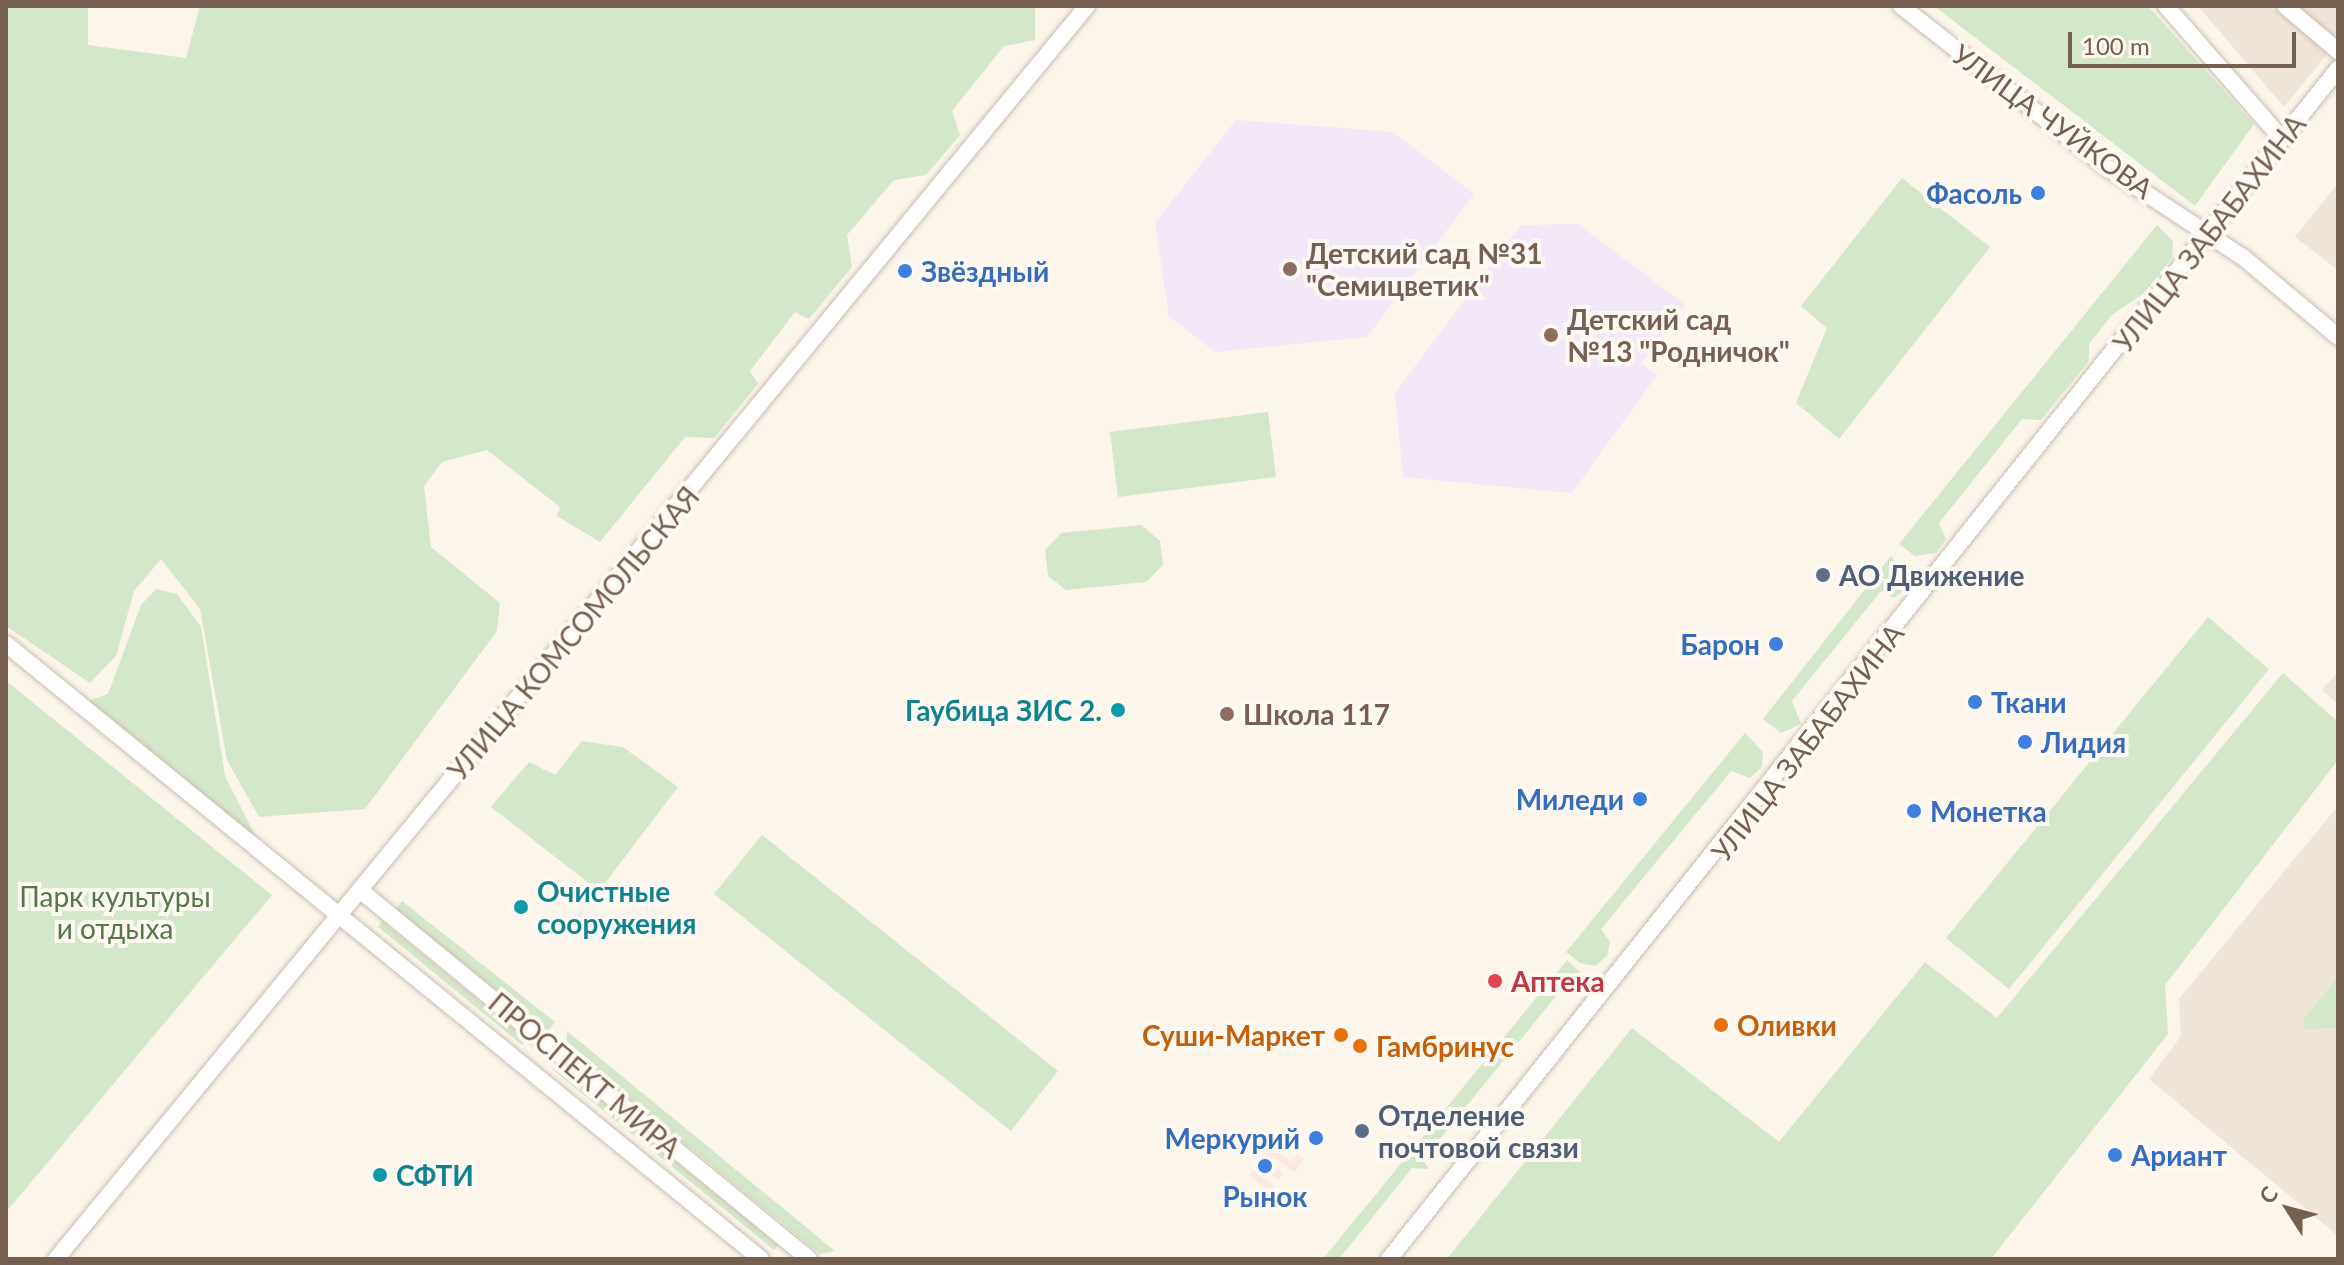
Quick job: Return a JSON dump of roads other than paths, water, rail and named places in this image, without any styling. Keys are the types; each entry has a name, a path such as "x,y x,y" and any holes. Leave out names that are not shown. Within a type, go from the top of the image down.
{"street":[{"name":"УЛИЦА КОМСОМОЛЬСКАЯ","path":"56,1259 1087,6"},
{"name":"УЛИЦА ЧУЙКОВА","path":"1901,6 2109,169 2209,233 2338,337"},
{"path":"2166,6 2282,139"},
{"path":"2285,6 2338,51"},
{"name":"УЛИЦА ЗАБАБАХИНА","path":"1389,1259 2338,69"},
{"name":"ПРОСПЕКТ МИРА","path":"6,644 531,1064 761,1259"},
{"name":"ПРОСПЕКТ МИРА","path":"361,891 547,1043 789,1253 809,1259"},
{"path":"531,1064 547,1043"}],"place":[{"name":"Фасоль","path":"2038,193"},
{"name":"Детский сад №31 \"Семицветик\"","path":"1290,269"},
{"name":"Звёздный","path":"905,271"},
{"name":"Детский сад №13 \"Родничок\"","path":"1551,335"},
{"name":"АО Движение","path":"1823,575"},
{"name":"Барон","path":"1776,644"},
{"name":"Ткани","path":"1975,702"},
{"name":"Гаубица ЗИС 2.","path":"1118,710"},
{"name":"Школа 117","path":"1227,714"},
{"name":"Лидия","path":"2025,742"},
{"name":"Миледи","path":"1640,799"},
{"name":"Монетка","path":"1914,811"},
{"name":"Очистные сооружения","path":"521,907"},
{"name":"Аптека","path":"1495,981"},
{"name":"Оливки","path":"1721,1025"},
{"name":"Суши-Маркет","path":"1341,1035"},
{"name":"Гамбринус","path":"1360,1046"},
{"name":"Отделение почтовой связи","path":"1362,1131"},
{"name":"Меркурий","path":"1316,1138"},
{"name":"Ариант","path":"2115,1155"},
{"name":"Рынок","path":"1265,1166"},
{"name":"СФТИ","path":"380,1175"}],"park label":[{"name":"Парк культуры и отдыха","path":"115,912"}]}
